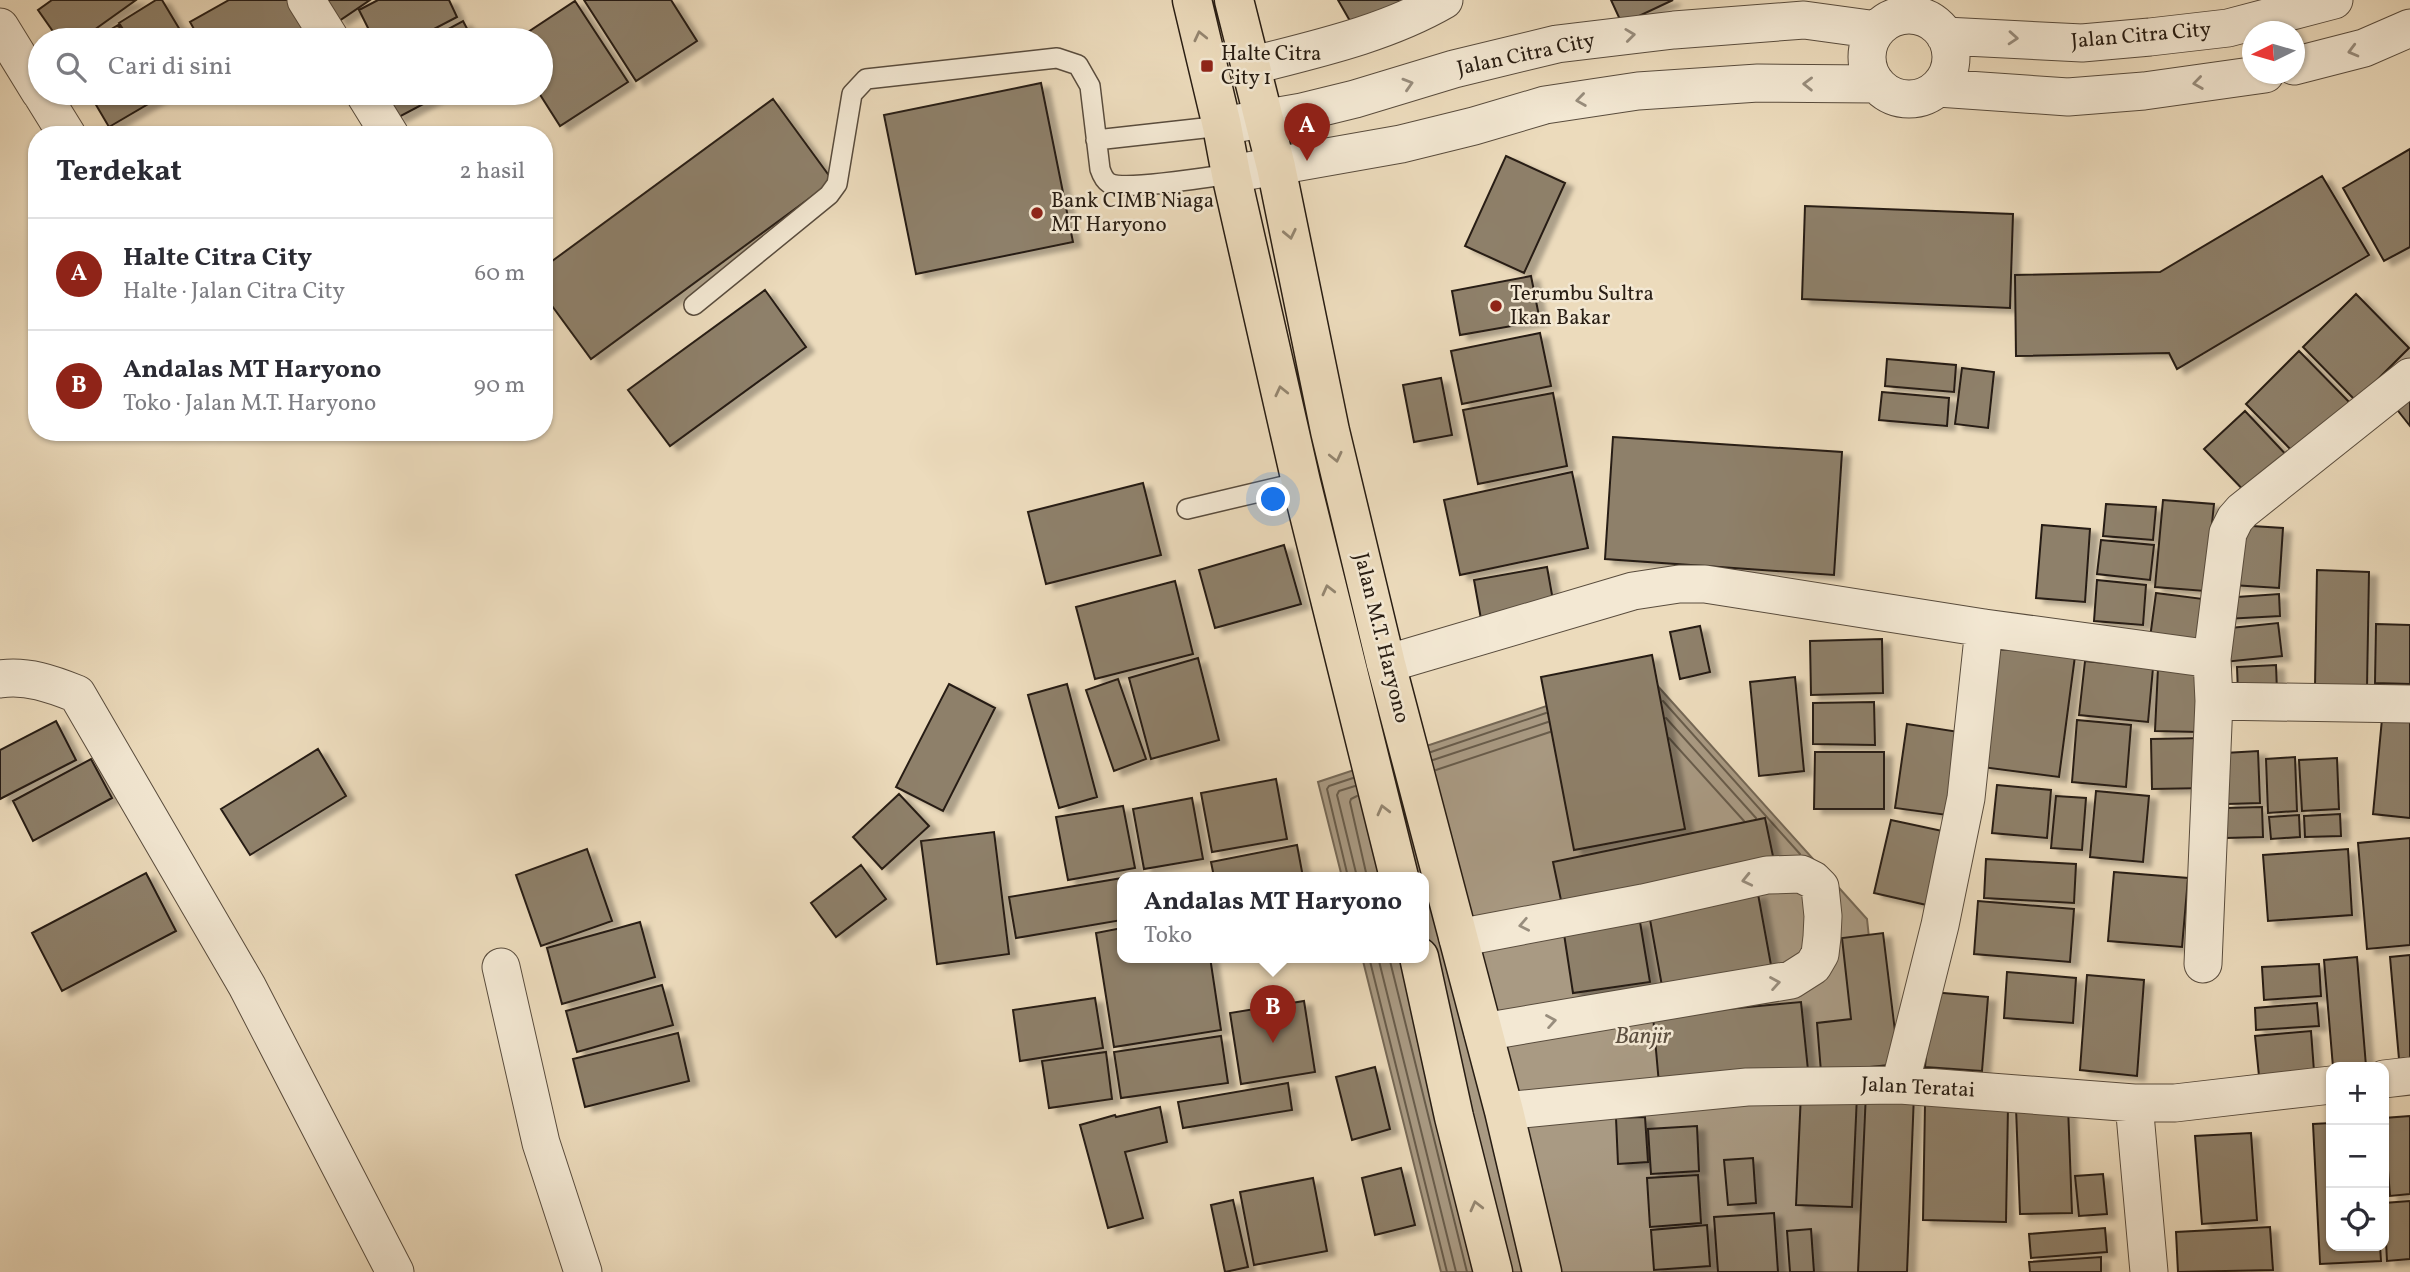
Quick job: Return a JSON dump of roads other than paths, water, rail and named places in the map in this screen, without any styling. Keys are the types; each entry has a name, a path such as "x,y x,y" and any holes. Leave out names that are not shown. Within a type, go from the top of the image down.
{"main road":[{"name":"Jalan M.T. Haryono","path":"1192,0 1301,482 1398,872"},
{"name":"Jalan M.T. Haryono","path":"1234,0 1276,167 1330,431 1386,664 1504,1111 1542,1272"},
{"path":"1420,963 1454,1116 1493,1272"}],"street":[{"path":"306,0 324,28"},
{"path":"1250,66 1349,40 1444,0"},
{"name":"Jalan Citra City","path":"1945,36 2082,43 2150,37 2228,29 2334,0"},
{"path":"1891,15 1921,16 1934,23 1950,47 1951,62 1947,76 1938,88 1926,96 1912,100 1883,92 1867,67 1871,38 1891,15"},
{"name":"Jalan Citra City","path":"1222,126 1355,99 1454,69 1557,44 1674,30 1891,15"},
{"path":"0,27 28,71"},
{"path":"2305,63 2364,48 2410,29"},
{"path":"1938,88 2068,97 2144,91 2242,77"},
{"path":"1231,174 1366,151 1463,129 1545,105 1638,91 1758,83 1876,84"},
{"path":"1355,99 1366,151"},
{"path":"49,105 62,126"},
{"path":"371,105 384,126"},
{"path":"2203,964 2214,701 2212,659 2228,533 2242,510 2410,377"},
{"path":"1386,664 1599,600 1679,584 1705,584 1984,628 2212,659"},
{"path":"1900,1086 1940,925 1966,797 1984,628"},
{"path":"0,679 43,681 77,694 247,986 395,1272"},
{"path":"2214,701 2410,704"},
{"path":"1458,938 1643,903 1767,875 1801,874 1820,887 1823,916 1820,954 1813,967 1791,981 1483,1032"},
{"path":"501,967 541,1143 583,1272"},
{"path":"2389,1078 2410,1076"},
{"name":"Jalan Teratai","path":"1504,1111 1747,1087 1900,1086 2134,1103 2175,1103 2326,1086"},
{"path":"2134,1103 2149,1272"}],"lane":[{"path":"694,305 829,195 837,184 852,94 866,79 1057,58 1079,65 1090,86 1096,140 1104,178 1118,185 1231,174"},
{"path":"1096,140 1222,126"},
{"path":"1187,509 1301,482"}],"water":[{"name":"Banjir","path":"1646,673 1867,919 1905,1272 1441,1272 1364,963 1429,963 1429,872 1341,872 1318,782"}],"place":[{"name":"Halte Citra City 1","path":"1207,66"},
{"name":"Halte Citra City","path":"1307,161"},
{"name":"Bank CIMB Niaga MT Haryono","path":"1037,213"},
{"name":"Terumbu Sultra Ikan Bakar","path":"1496,306"},
{"name":"Andalas MT Haryono","path":"1273,1043"}]}
